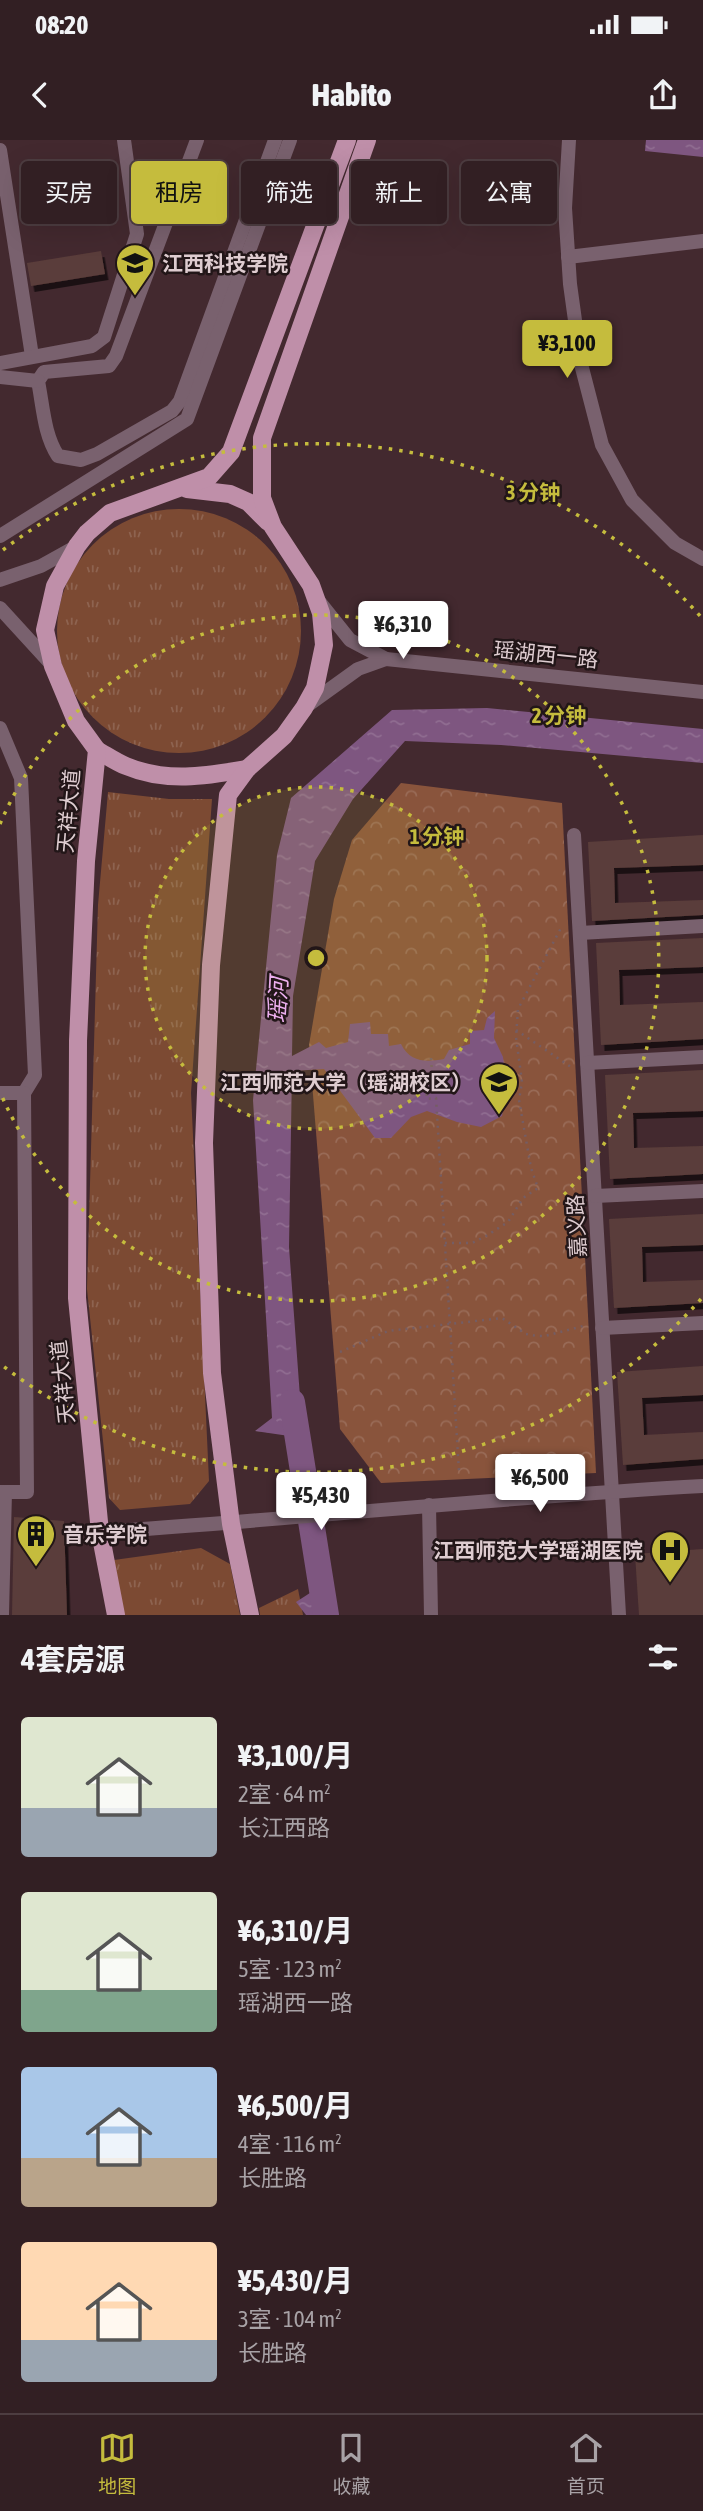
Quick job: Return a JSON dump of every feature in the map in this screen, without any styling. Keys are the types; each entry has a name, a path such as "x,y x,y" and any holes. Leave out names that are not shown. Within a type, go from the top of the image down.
{"main road":[{"name":"天祥大道","path":"116,1615 100,1532 77,1298 78,1041 86,861 97,750 76,721 53,666 45,630 55,586 77,546 88,533 110,513 209,477 231,452 347,140"},
{"path":"272,527 262,498 262,438 367,140"},
{"path":"177,488 230,494 248,502 272,527 311,584 321,613 324,645 315,688 304,708 284,736 247,769 228,795 211,965 204,1143 212,1373 231,1524 250,1615"},
{"path":"97,750 126,766 168,777 199,777 247,769"}],"street":[{"path":"0,363 92,346 104,337 137,234 124,140"},
{"path":"197,140 116,356 109,366 44,372 38,381 48,433 58,456 81,460 97,454 172,411 180,401 275,140"},
{"path":"0,536 187,419 290,140"},
{"path":"569,140 565,208 568,257 581,364 602,445 632,500 675,544 703,559"},
{"path":"0,150 32,356"},
{"path":"568,257 703,242"},
{"path":"0,377 38,381"},
{"path":"0,580 41,566 77,546"},
{"path":"315,598 350,640 386,659"},
{"path":"0,608 53,666"},
{"path":"304,708 358,669 386,659"},
{"name":"瑶湖西一路","path":"386,659 703,691"},
{"path":"0,728 21,778 35,1074 24,1093 27,1492 2,1492 2,1615"},
{"name":"嘉义路","path":"574,835 619,1615"},
{"path":"580,933 703,926"},
{"path":"587,1063 703,1057"},
{"path":"0,1093 24,1093"},
{"path":"595,1196 703,1191"},
{"path":"602,1328 703,1323"},
{"path":"100,1532 703,1486"},
{"path":"429,1505 431,1615"}],"path":[{"path":"445,1243 472,1243 486,1236 508,1222 523,1198 538,1188 531,1168 519,1100 522,1082 516,1030 519,1009 561,928"},
{"path":"516,1030 571,1067"},
{"path":"431,1058 433,1085 426,1086 427,1098 436,1098 459,1472"},
{"path":"340,1352 388,1331 502,1318 526,1334 537,1336 594,1322 602,1328"}],"green space":[{"path":"179,509 226,519 247,530 265,545 280,563 291,584 301,631 291,678 280,699 265,717 247,732 226,743 179,753 132,743 111,732 93,717 78,699 67,678 57,631 67,584 78,563 93,545 111,530 132,519"},
{"path":"401,783 562,803 596,1473 381,1483 340,1429 309,1045 334,899 352,840"},
{"path":"108,792 169,799 212,799 191,1093 209,1481 190,1504 120,1510 109,1498 87,1289 98,905"},
{"path":"201,1548 230,1564 240,1615 124,1615 114,1560"},
{"path":"298,1589 303,1615 260,1615 259,1608"}],"water":[{"path":"646,140 703,140 703,157 645,151"},
{"path":"487,708 703,729 703,763 501,745 405,741 353,799 315,861 293,996 292,1056 319,1042 326,1048 348,1042 350,1024 370,1022 371,1034 388,1034 389,1046 401,1044 409,1055 420,1060 444,1059 449,1050 470,1044 470,1031 484,1030 487,1018 495,1011 494,1038 503,1057 507,1089 502,1116 481,1127 427,1111 411,1117 391,1138 375,1138 324,1069 292,1071 289,1247 303,1438 255,1431 272,1418 253,1100 277,855 291,798 392,710"},
{"path":"327,1582 335,1615 306,1615 296,1602"}],"building":[{"path":"101,251 105,274 31,286 27,263"},
{"path":"703,835 703,865 614,868 615,903 703,900 703,915 592,921 588,842"},
{"path":"703,938 703,967 619,970 620,1005 703,1002 703,1039 601,1045 596,943"},
{"path":"703,1070 703,1111 633,1113 634,1148 703,1146 703,1174 610,1179 605,1075"},
{"path":"703,1214 703,1245 642,1247 643,1282 703,1280 703,1303 614,1308 609,1219"},
{"path":"703,1366 703,1395 642,1398 644,1435 703,1432 703,1459 623,1465 617,1372"},
{"name":"音乐学院","path":"14,1517 64,1521 67,1615 12,1615"},
{"name":"江西师范大学瑶湖医院","path":"703,1549 703,1615 639,1615 635,1554"}],"waterway":[{"name":"瑶河","path":"292,1402 326,1615"}],"place":[{"name":"江西科技学院","path":"135,297"},
{"name":"江西师范大学（瑶湖校区）","path":"499,1116"},
{"name":"音乐学院","path":"36,1568"},
{"name":"江西师范大学瑶湖医院","path":"670,1584"}]}
